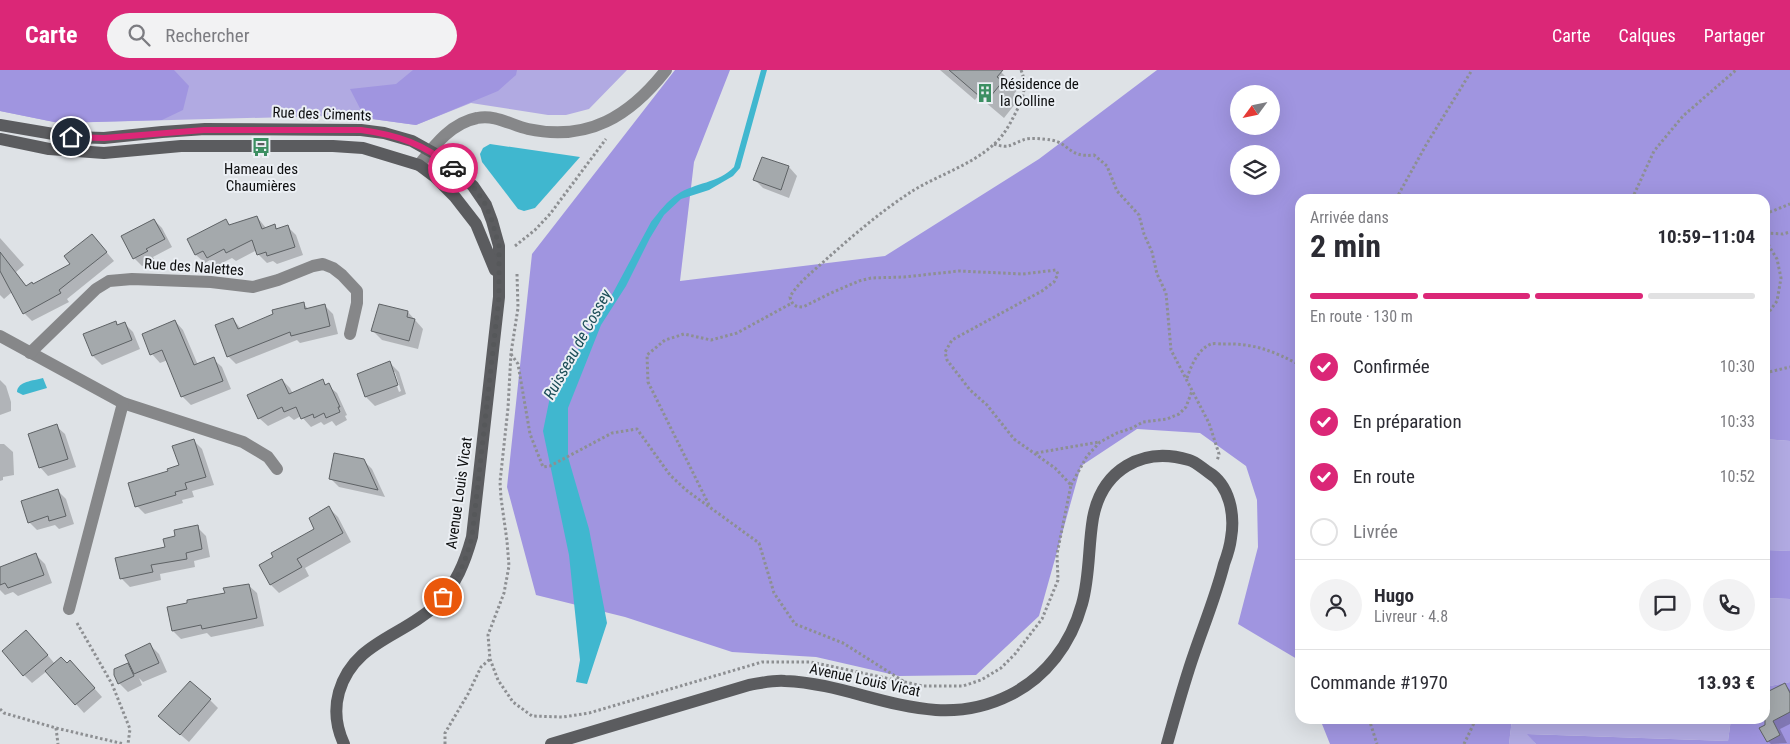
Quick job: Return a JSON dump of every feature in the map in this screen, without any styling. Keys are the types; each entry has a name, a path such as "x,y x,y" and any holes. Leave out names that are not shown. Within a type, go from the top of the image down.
{"main road":[{"name":"Rue des Ciments","path":"0,125 71,137 104,138 204,130 361,130 403,138 430,151 455,169 473,186 486,205 499,246 499,280"},
{"path":"0,140 49,150 104,153 181,146 363,148 419,165 435,177 455,197 476,224 499,280"},
{"name":"Avenue Louis Vicat","path":"344,744 339,734 336,717 337,701 342,682 351,666 366,651 418,619 436,605 450,589 466,558 472,537 496,331 499,280"},
{"name":"Avenue Louis Vicat","path":"551,744 749,685 766,682 784,681 818,684 908,708 948,711 982,705 1009,696 1031,682 1055,660 1072,631 1082,605 1089,569 1093,517 1103,488 1124,467 1138,459 1155,455 1190,460 1213,475 1230,501 1232,516 1231,538 1220,581 1189,669 1167,744"}],"street":[{"path":"419,165 452,128 465,121 478,118 494,118 546,132 584,130 623,114 641,98 666,70"},
{"name":"Rue des Nalettes","path":"30,353 96,288 109,281 132,279 211,282 253,287 323,264 333,268 342,275 356,290 357,303 350,334"},
{"path":"0,336 123,404 244,442 268,457 277,469"},
{"path":"69,609 123,404"}],"path":[{"path":"1022,70 1025,83 1019,106 1003,135 994,144 969,162 913,191 860,230 793,290 790,298 796,307 803,307 859,281 871,278 904,277 959,271 1023,274 1056,270 1058,274 1054,282 1042,292 952,340 945,352 947,360 970,390 987,405 1014,439 1055,468 1071,485"},
{"path":"1399,194 1472,70"},
{"path":"1634,194 1654,151 1683,116 1736,70"},
{"path":"515,255 514,247 550,214 608,137"},
{"path":"994,144 1011,147 1025,139 1053,140 1081,156 1094,155 1107,166 1117,191 1139,215 1157,274 1166,293 1171,350 1209,423 1219,454 1213,475"},
{"path":"1770,212 1790,204"},
{"path":"1770,233 1783,234 1790,232"},
{"path":"1770,248 1777,259 1781,278 1778,301 1770,311"},
{"path":"516,271 518,308 511,353 508,408 500,482 508,566 504,593 488,635 490,659 498,680 513,702 532,716 563,717 589,713 762,662 811,662 922,686 963,686 981,680 1002,668 1042,619 1058,580 1058,554 1071,485 1088,456 1100,442"},
{"path":"710,507 648,382 647,355 665,340 684,334 711,340 737,333 792,303"},
{"path":"496,331 518,364 530,434 543,466 550,466 612,433 637,429 670,475 686,490 759,543 774,593 795,624 843,643 903,681 908,708"},
{"path":"1187,378 1192,364 1212,344 1255,346 1295,363"},
{"path":"1770,372 1790,367"},
{"path":"1035,454 1100,442 1143,422 1179,414 1186,406 1192,390"},
{"path":"0,710 4,713 56,728 126,744 130,729 112,684 69,609"},
{"path":"445,744 445,733 468,694 481,667 490,659"},
{"path":"1371,724 1377,744"},
{"path":"1464,744 1474,724"},
{"path":"56,728 58,744"}],"shaded area":[{"path":"0,70 627,70 589,109 566,115 548,115 471,103 416,125 365,118 328,116 59,123 0,111"},
{"path":"0,70 174,70 189,86 183,110 162,120 59,123 0,111"},
{"path":"413,70 517,70 516,75 498,91 416,125 365,118 350,89 396,84"},
{"path":"675,70 730,70 694,162 680,281 885,256 1039,159 1157,70 1790,70 1790,441 1770,439 1770,194 1295,194 1295,658 1238,624 1258,547 1257,500 1246,466 1200,433 1137,429 1081,466 1039,616 976,675 899,676 816,657 732,652 625,617 536,595 507,487 532,254"},
{"path":"1770,439 1790,441 1790,551 1770,550"},
{"path":"1770,550 1790,551 1790,599 1770,598"},
{"path":"1770,598 1790,599 1790,682 1770,686"},
{"path":"1790,682 1790,744 1536,744 1527,734 1728,741 1730,724 1770,724 1770,686"},
{"path":"1322,724 1511,724 1509,744 1330,744"},
{"path":"1511,724 1730,724 1728,741 1528,734 1536,744 1509,744"}],"water":[{"path":"761,70 767,70 740,168 733,176 709,190 681,199 664,215 626,286 601,325 568,408 568,457 589,529 607,623 587,684 576,682 580,660 569,555 543,431 550,397 573,357 600,317 657,214 667,203 684,190 714,180 734,167"},
{"path":"490,144 580,157 535,208 524,211 518,209 482,162 480,154 483,148"},
{"path":"43,378 47,388 23,395 17,392 18,388 23,384"}],"building":[{"name":"Résidence de la Colline","path":"949,70 1003,70 997,77 1003,81 986,102"},
{"path":"762,157 789,166 781,190 753,180"},
{"path":"257,216 262,229 275,224 276,229 288,225 295,247 267,256 266,252 257,255 252,240 226,253 224,249 207,258 203,251 195,255 187,239 226,219 229,225"},
{"path":"154,219 165,239 146,249 148,251 133,259 121,236"},
{"path":"92,234 107,252 59,290 61,293 23,314 0,271 0,252 26,286 70,264 64,256"},
{"path":"304,302 305,309 325,304 330,326 291,336 290,332 227,357 215,325 233,318 238,329 273,314 272,310"},
{"path":"379,304 408,311 407,317 415,319 409,341 371,331"},
{"path":"175,320 194,365 214,357 223,381 181,397 162,350 150,355 142,334"},
{"path":"116,321 117,325 125,322 132,340 92,356 83,334"},
{"path":"390,361 398,385 365,397 357,374"},
{"path":"282,379 289,394 323,379 325,385 329,383 340,407 338,407 340,412 326,418 324,413 314,418 313,414 301,419 296,407 284,412 282,407 258,419 247,395"},
{"path":"57,424 68,459 39,468 28,434"},
{"path":"194,439 206,477 185,483 187,489 175,492 176,495 135,507 128,483 168,471 167,469 179,465 172,446"},
{"path":"334,453 364,459 378,490 329,479"},
{"path":"58,489 66,516 49,521 48,516 28,523 21,501"},
{"path":"329,506 343,533 297,559 302,567 270,585 259,565 273,557 271,553 314,529 309,518"},
{"path":"198,525 202,549 186,553 187,559 151,565 153,572 120,579 115,558 165,547 163,539 175,536 174,530"},
{"path":"36,553 44,575 8,588 5,583 0,585 0,567"},
{"path":"249,584 257,618 202,629 201,625 172,631 167,607 187,603 187,600 225,593 223,588"},
{"path":"26,630 48,655 23,676 2,651"},
{"path":"150,643 159,663 134,674 125,655"},
{"path":"61,657 67,663 70,660 95,688 75,705 45,671"},
{"path":"128,663 134,676 118,684 114,675 114,669"},
{"path":"190,681 211,699 180,735 158,716"},
{"path":"1785,683 1790,693 1790,712 1773,721 1780,735 1767,742 1759,728 1765,724 1770,724 1770,690"}],"way so far":[{"path":"443,597 458,576 472,537 499,297 499,246 492,221 486,205 473,186 453,168"}],"place":[{"name":"Résidence de la Colline","path":"985,93"},
{"name":"Hameau des Chaumières","path":"261,147"}],"route":[{"path":"71,137 104,138 204,130 361,130 384,133 412,141 439,156 453,168"}],"water label":[{"name":"Ruisseau de Cossey","path":"577,344"}]}
